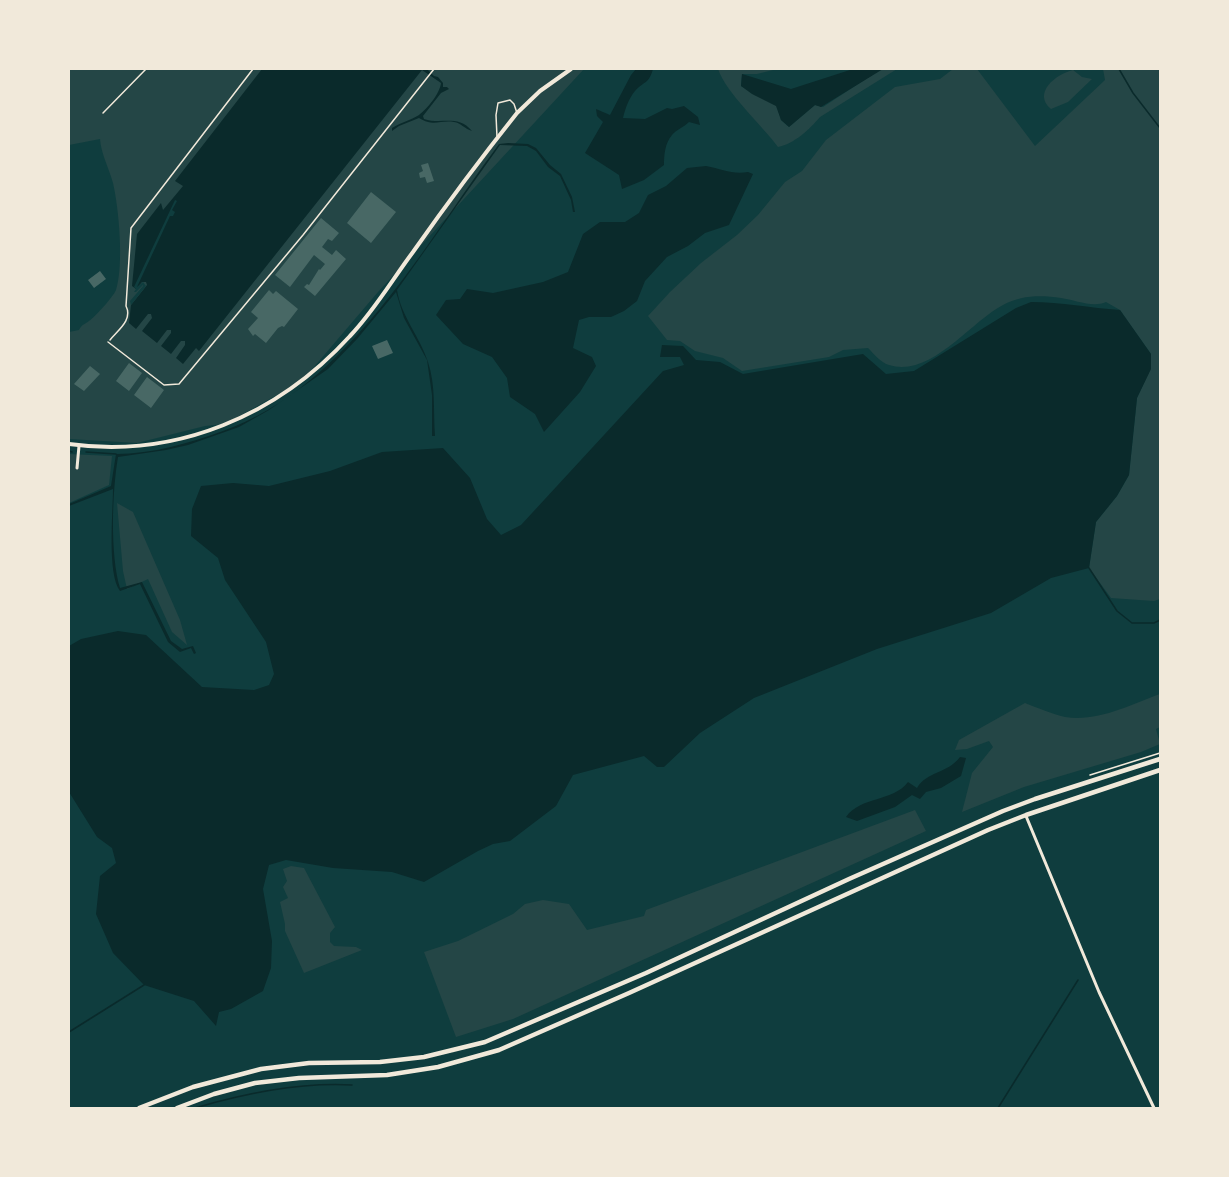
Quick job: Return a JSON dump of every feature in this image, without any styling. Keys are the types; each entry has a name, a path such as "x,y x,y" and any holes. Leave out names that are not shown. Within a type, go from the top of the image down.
{"highway":[{"path":"139,1108 193,1087 261,1069 309,1063 380,1062 424,1057 485,1041 646,973 1003,811 1160,759"},
{"path":"177,1108 214,1094 255,1083 299,1078 387,1075 438,1067 499,1050 943,849 1026,815 1160,770"}],"street":[{"path":"69,444 137,447 190,437 231,423 279,398 309,375 351,336 517,113 571,69"},
{"path":"77,468 79,446"},
{"path":"1026,815 1099,992 1154,1108"}],"lane":[{"path":"103,113 146,69"},
{"path":"108,342 164,386 179,384 303,235 433,70"},
{"path":"497,138 498,103 510,100 517,113"}],"path":[{"path":"108,342 126,321 131,228 253,69"}],"shaded area":[{"path":"69,69 584,69 378,292 302,381 225,424 205,426 137,443 69,439 69,332 79,330 92,319 116,290 120,252 115,194 100,139 69,145"},
{"path":"262,69 427,69 438,77 443,83 443,87 449,89 441,93 423,116 424,119 455,121 472,131 456,123 433,123 419,118 392,131 392,128 422,112 438,91 441,83 422,70 199,351 196,348 183,364 176,358 185,345 185,341 181,341 171,354 161,346 171,330 167,330 157,343 142,331 152,318 151,314 148,314 136,329 129,323 131,305 147,285 146,282 142,282 136,289 132,286 137,234 161,203 163,210 183,186 175,181"},
{"path":"636,69 653,69 648,80 631,97 623,118 645,119 667,108 684,106 698,117 700,125 689,122 676,132 666,145 664,165 644,180 622,189 619,175 585,153 603,122 597,116 596,109 610,115"},
{"path":"718,69 806,69 742,74 741,86 777,106 781,120 789,127 815,105 823,107 881,69 897,69 820,117 796,139 778,147 728,88"},
{"path":"853,69 883,69 821,107 815,105 789,127 781,120 776,106 741,86 742,74 791,89"},
{"path":"953,69 977,69 1035,146 1105,80 1103,69 1160,69 1160,599 1154,601 1111,598 1089,568 1096,522 1117,496 1129,475 1137,398 1151,368 1151,354 1120,310 1106,302 1090,304 1046,296 1017,299 990,313 935,356 920,364 905,367 886,364 868,348 843,350 829,357 742,371 723,358 695,351 680,341 667,340 648,316 701,263 758,215 785,182 802,171 826,140 895,87 940,79"},
{"path":"1073,70 1082,77 1092,79 1068,102 1051,109 1044,97 1048,85 1066,72"},
{"path":"499,144 528,144 536,148 561,174 572,197 575,212 573,212 571,200 560,176 548,167 536,151 527,146 500,145 397,290 402,309 425,353 431,371 435,436 432,436 432,395 427,360 404,318 396,292 357,339 328,369 269,410 239,427 188,445 118,457 113,523 115,559 120,588 142,582 171,641 182,649 193,646 196,653 194,654 191,648 180,652 168,642 140,584 120,591 116,583 112,557 113,489 69,506 69,504 111,486 116,454 171,447 223,431 268,410 309,382 346,347 380,309"},
{"path":"706,166 753,174 729,225 705,233 688,246 667,257 645,281 637,301 624,311 611,317 589,317 579,320 573,348 592,357 596,366 580,392 544,432 535,414 510,397 507,378 492,357 463,344 436,315 446,300 460,299 467,289 493,293 543,282 568,272 583,234 600,222 625,222 639,213 648,195 666,186 687,168"},
{"path":"1031,302 1120,310 1151,354 1151,369 1137,398 1129,475 1117,496 1096,522 1089,568 1051,578 991,613 877,649 754,698 700,733 664,767 657,767 644,756 573,775 556,806 510,841 493,844 478,851 424,882 392,872 333,868 286,860 269,865 263,889 272,941 271,968 263,991 231,1009 219,1012 216,1026 194,1001 144,985 113,953 96,914 100,876 116,863 112,848 97,837 69,792 69,646 81,639 118,631 146,635 202,687 254,690 269,685 274,674 266,642 225,580 218,558 191,536 192,509 201,486 233,483 269,486 330,471 382,452 443,448 470,478 487,519 501,535 521,525 663,371 684,365 680,357 660,357 662,345 683,346 696,360 720,362 743,374 863,354 886,374 914,371 1016,308"},
{"path":"69,454 112,456 109,485 69,503"},
{"path":"117,503 133,512 180,620 187,645 172,632 148,579 127,589 123,571"},
{"path":"1160,694 1160,727 1156,729 1160,744 1141,752 1024,787 962,812 972,773 993,747 989,741 967,749 955,750 959,740 1025,703 1060,716 1077,718 1114,712"},
{"path":"960,757 966,758 961,776 941,788 926,792 920,799 912,795 895,807 857,821 846,817 860,805 894,793 908,782 917,788 926,778 949,767"},
{"path":"915,810 926,831 513,1019 456,1037 424,952 458,941 513,914 525,904 543,900 569,904 587,930 644,916 646,910"},
{"path":"291,866 304,868 335,927 330,933 330,942 334,946 356,947 362,950 304,973 285,931 280,902 288,898 283,887 287,881 283,869"}],"pier":[{"path":"175,200 177,201 172,210 175,212 173,216 170,216 137,287 143,282 146,286 131,305 130,301 143,285 136,292 134,292 136,289 134,287"}],"building":[{"path":"428,163 434,181 427,183 425,177 420,178 419,173 423,171 421,165"},
{"path":"371,192 396,212 371,243 347,223"},
{"path":"321,218 339,233 332,241 328,239 322,247 332,255 336,250 346,259 315,296 304,287 309,285 325,264 314,255 290,287 275,275"},
{"path":"100,271 106,279 94,288 88,280"},
{"path":"269,290 273,294 276,291 298,309 284,327 278,328 266,343 255,334 253,336 248,329 258,318 251,312"},
{"path":"387,340 393,353 378,359 372,346"},
{"path":"129,363 142,373 129,391 116,381"},
{"path":"90,366 100,374 84,391 74,384"},
{"path":"147,377 164,390 151,408 134,395"}],"waterway":[{"path":"1119,69 1133,93 1160,128"},
{"path":"86,452 116,454"},
{"path":"1089,568 1117,611 1132,623 1154,623 1160,620"},
{"path":"998,1108 1078,980"},
{"path":"69,1032 144,985"},
{"path":"195,1108 292,1087 352,1085"}]}
